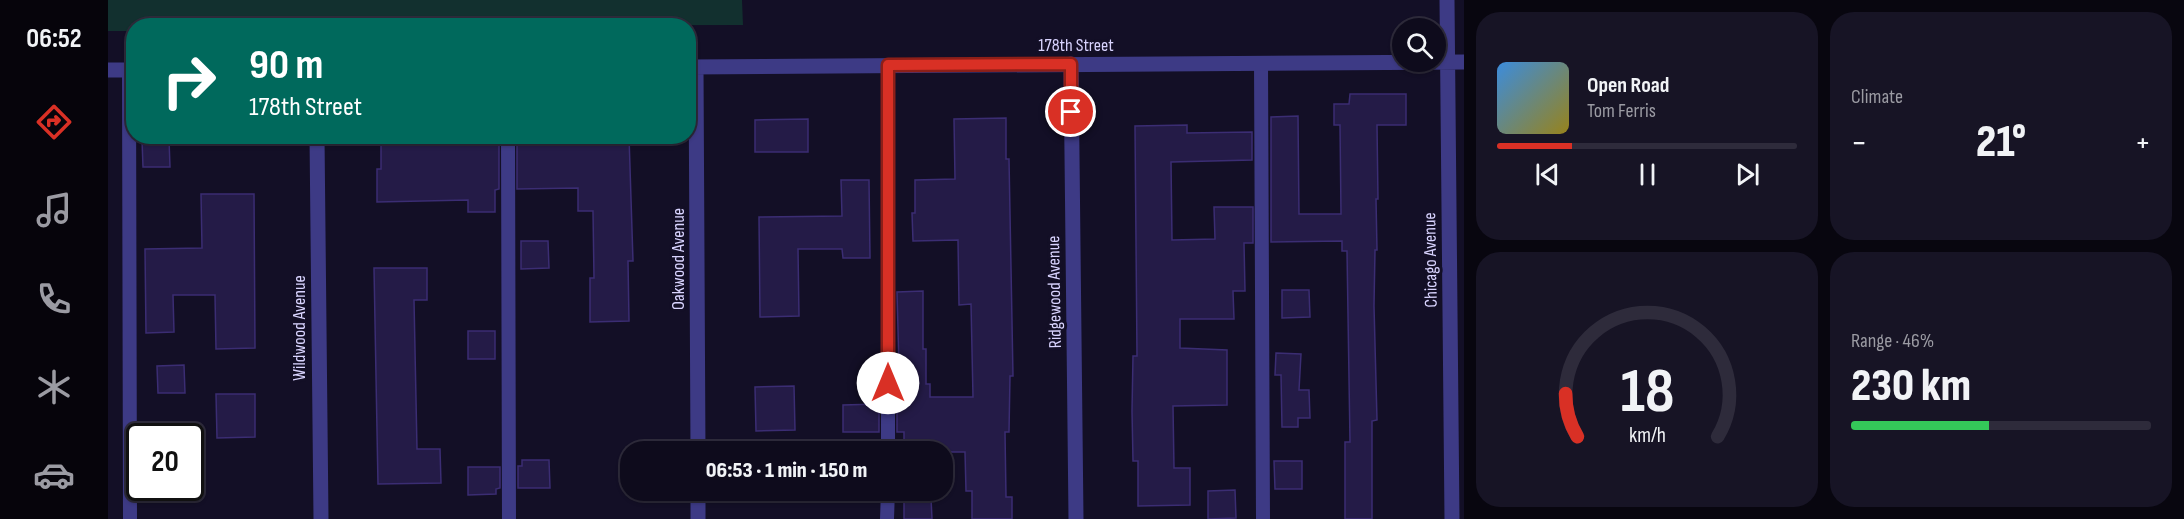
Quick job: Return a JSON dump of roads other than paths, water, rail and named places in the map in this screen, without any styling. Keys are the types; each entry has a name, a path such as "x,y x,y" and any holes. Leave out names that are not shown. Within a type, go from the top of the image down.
{"street":[{"name":"Chicago Avenue","path":"1447,0 1452,519"},
{"name":"178th Street","path":"696,67 1464,62"},
{"name":"Ridgewood Avenue","path":"1071,64 1076,519"},
{"path":"108,70 126,70"},
{"name":"Wildwood Avenue","path":"317,144 321,519"},
{"name":"Oakwood Avenue","path":"693,144 698,441"},
{"path":"698,501 698,519"}],"lane":[{"path":"1261,63 1263,519"},
{"path":"888,65 888,441"},
{"path":"130,519 131,144"},
{"path":"508,144 509,519"},
{"path":"887,519 888,501"}]}
